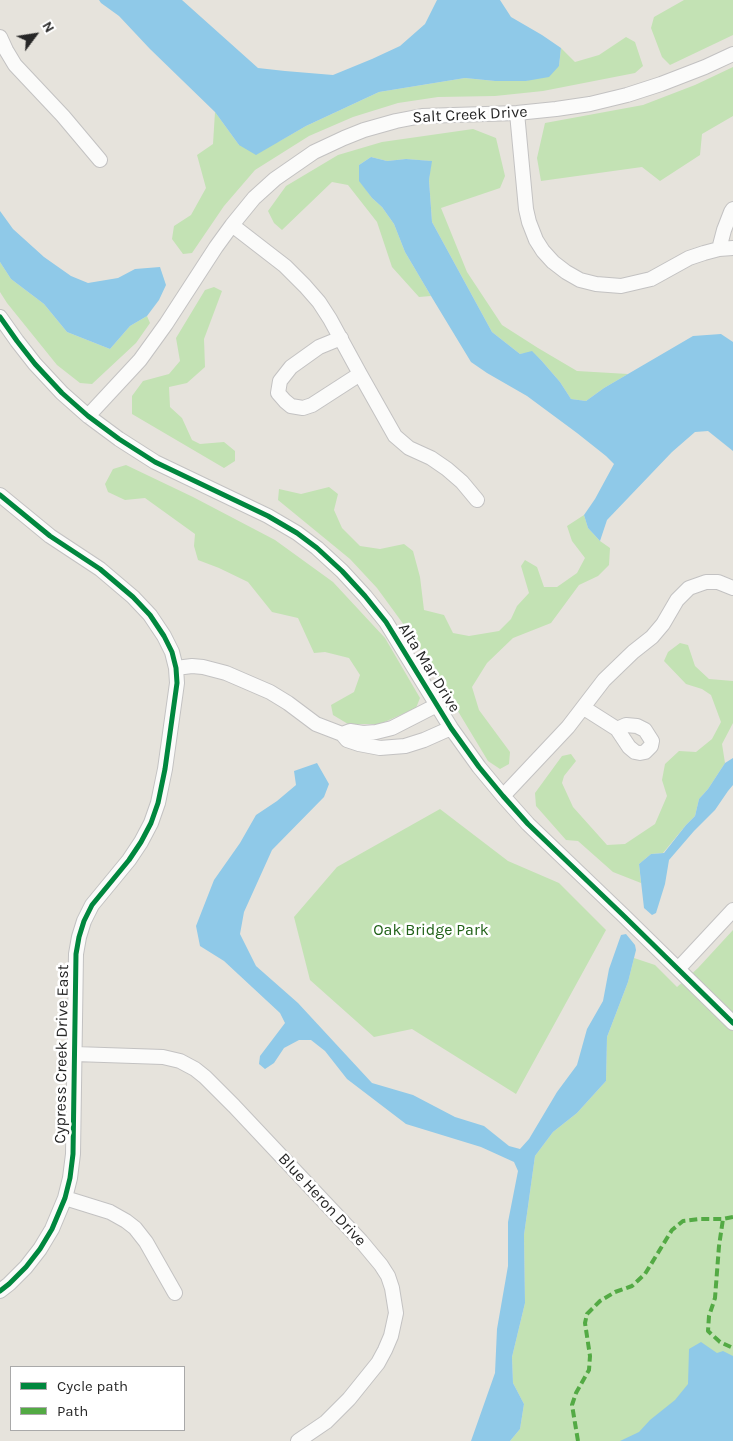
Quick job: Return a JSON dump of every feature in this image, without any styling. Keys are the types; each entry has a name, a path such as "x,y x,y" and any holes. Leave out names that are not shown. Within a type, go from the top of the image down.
{"street":[{"path":"0,37 15,64 100,160"},
{"name":"Salt Creek Drive","path":"88,416 140,360 216,247 254,198 276,178 314,152 364,130 422,116 517,113 581,105 628,95 705,68 733,54"},
{"path":"517,113 526,209 529,222 536,240 543,251 566,272 580,280 596,284 621,286 651,279 690,258 704,253 733,248"},
{"path":"719,249 730,212 733,209"},
{"path":"232,225 285,266 323,308 395,436 409,448 431,458 447,469 462,482 477,500"},
{"name":"Alta Mar Drive","path":"0,317 35,364 62,393 88,416 155,462 268,516 297,533 317,548 348,577 386,622 451,728 503,796 528,824 733,1024"},
{"path":"341,338 319,347 291,367 280,381 278,393 291,406 303,408 312,406 360,374"},
{"name":"Cypress Creek Drive East","path":"0,495 50,536 100,569 133,597 164,636 172,652 177,683 165,769 158,803 151,823 129,860 92,905 79,937 76,954 73,1154 65,1198 52,1228 40,1249 10,1284 0,1291"},
{"path":"503,796 568,727 604,680 633,652 652,637 663,624 677,600 688,588 706,582 718,582 733,588"},
{"path":"176,668 203,666 226,673 270,692 316,724 342,734 347,740 359,744 380,748 406,746 451,728"},
{"path":"342,734 350,731 363,734 392,728 437,705"},
{"path":"584,708 617,728"},
{"path":"678,970 733,910"},
{"name":"Blue Heron Drive","path":"75,1054 163,1057 180,1061 195,1069 234,1106 361,1241 388,1276 396,1313 391,1336 378,1363 350,1399 326,1422 298,1441"},
{"path":"65,1198 110,1212 135,1228 146,1242 175,1293"}],"green space":[{"path":"684,0 733,0 733,35 670,65 662,57 651,28 654,17"},
{"path":"626,37 635,42 643,66 635,73 543,91 495,96 438,97 398,103 353,117 309,136 255,170 224,206 192,253 183,254 172,239 174,226 191,215 206,188 197,155 213,144 215,112 239,145 278,142 306,126 379,92 465,78 495,81 526,81 559,66 561,48 575,62 599,55"},
{"path":"733,67 733,116 702,134 700,155 660,181 642,167 541,181 537,158 545,123 643,105 695,85"},
{"path":"473,129 496,138 505,176 500,188 441,208 467,272 502,325 538,348 577,371 628,374 586,401 571,399 560,382 532,352 520,354 492,332 432,222 429,180 431,161 406,159 387,161 371,157 359,165 360,181 394,224 405,252 431,296 419,297 392,267 377,222 348,185 332,182 282,230 274,223 268,211 286,186 338,155 382,142"},
{"path":"0,262 11,279 44,304 67,332 110,349 130,326 147,316 150,323 136,343 92,384 80,383 57,365 7,303 0,292"},
{"path":"214,287 222,291 204,339 205,367 187,383 169,387 170,407 182,418 192,440 200,444 224,442 235,451 235,461 224,468 132,414 132,396 143,381 169,374 180,361 176,338 205,290"},
{"path":"126,465 193,497 275,540 333,582 385,638 420,698 416,708 380,724 348,724 333,715 331,705 354,692 360,675 349,658 325,652 314,653 298,618 272,612 248,582 198,560 194,546 195,534 145,498 125,500 108,492 105,484 113,469"},
{"path":"329,487 338,494 334,510 342,528 360,546 380,549 404,544 413,551 420,577 424,610 444,615 453,633 469,636 499,631 511,619 517,606 529,593 521,566 525,560 537,567 544,587 557,587 577,573 585,558 572,541 567,526 584,515 588,528 600,541 610,548 609,565 598,576 579,585 551,623 513,638 487,663 472,687 479,710 510,752 509,764 500,769 488,761 415,640 377,588 350,559 278,500 279,489 301,494"},
{"path":"680,643 688,645 695,666 709,679 733,681 733,723 722,744 725,763 699,799 695,816 663,853 651,854 639,864 641,883 613,872 578,841 566,840 536,806 535,793 562,756 571,754 576,761 564,776 562,783 573,807 607,845 625,844 655,824 667,796 662,780 665,764 679,751 696,752 712,739 721,722 711,695 702,689 686,684 664,661 668,652"},
{"name":"Oak Bridge Park","path":"440,809 508,861 559,883 606,930 516,1094 412,1029 374,1037 310,980 294,917 337,867"},
{"path":"733,930 733,1441 510,1441 520,1429 524,1404 513,1383 512,1357 525,1303 524,1235 535,1156 553,1132 577,1113 606,1081 607,1037 628,982 634,958 655,965 677,987 698,968"}],"water":[{"path":"99,0 182,0 258,68 333,75 400,46 425,24 437,0 500,0 511,17 561,48 559,66 549,77 526,81 495,81 465,78 379,92 306,126 256,155 239,145 215,112 119,16"},
{"path":"371,157 387,161 406,159 432,161 429,180 432,222 492,332 520,354 532,351 560,382 571,399 586,401 604,388 693,336 721,334 733,342 733,451 708,431 695,432 672,452 607,520 600,541 588,528 584,515 614,464 577,433 527,396 471,362 405,252 394,224 359,181 359,165"},
{"path":"0,211 13,229 44,257 71,276 88,283 118,278 135,269 160,267 166,285 159,300 147,316 130,326 110,349 67,332 44,304 11,279 0,262"},
{"path":"733,758 733,785 715,810 669,860 665,884 656,913 652,915 644,908 639,864 651,854 664,853 695,816 699,799 725,763"},
{"path":"317,763 329,784 324,797 272,850 244,912 240,934 256,966 298,1003 372,1083 413,1095 455,1117 484,1126 509,1146 520,1149 529,1139 557,1092 577,1065 587,1029 603,1001 609,969 621,935 626,934 635,945 636,950 628,982 607,1037 606,1081 577,1113 553,1132 535,1156 524,1235 525,1303 512,1357 513,1383 524,1404 520,1429 510,1441 471,1441 495,1373 497,1329 508,1266 508,1222 518,1171 514,1162 481,1147 406,1124 347,1079 325,1051 311,1040 299,1040 284,1048 274,1063 265,1069 259,1064 260,1056 285,1023 280,1013 224,961 200,946 196,926 214,880 240,843 256,815 296,785 294,771"},
{"path":"701,1342 717,1353 723,1351 733,1356 733,1441 620,1441 639,1432 650,1420 675,1400 688,1384 689,1349"}],"marked path":[{"path":"733,1217 723,1219 715,1298 709,1316 708,1331 720,1342 733,1348"},
{"path":"578,1441 572,1405 576,1393 589,1370 590,1356 585,1323 587,1314 600,1301 615,1292 632,1286 645,1274 672,1230 683,1221 723,1219"}],"cycle path":[{"path":"0,317 35,364 62,393 88,416 155,462 268,516 297,533 342,571 386,622 451,728 503,796 528,824 733,1023"},
{"path":"0,495 50,536 100,569 133,597 150,615 172,652 177,683 165,769 158,803 151,823 129,860 92,905 79,937 76,954 73,1154 65,1198 52,1229 40,1249 26,1267 0,1291"}]}
